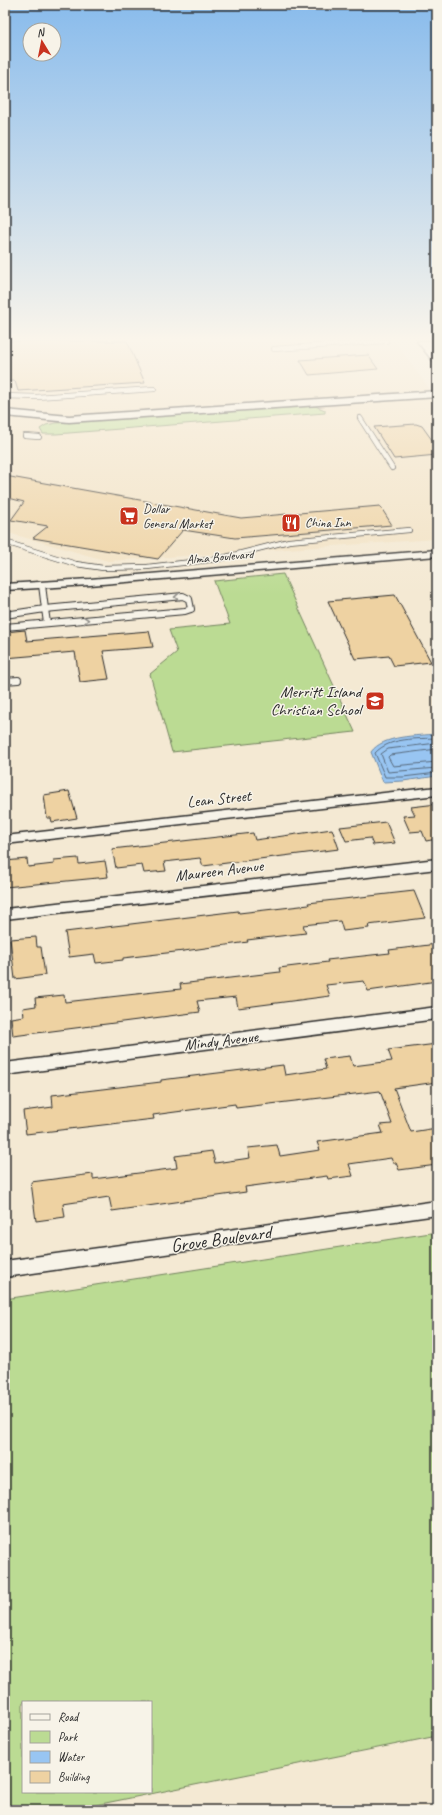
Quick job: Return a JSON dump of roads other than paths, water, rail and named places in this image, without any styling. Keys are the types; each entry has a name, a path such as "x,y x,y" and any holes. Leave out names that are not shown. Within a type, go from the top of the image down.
{"street":[{"name":"Alma Boulevard","path":"5,587 98,582 437,553"},
{"name":"Lean Street","path":"5,840 437,792"},
{"name":"Maureen Avenue","path":"5,914 437,864"},
{"name":"Mindy Avenue","path":"5,1069 437,1013"},
{"name":"Grove Boulevard","path":"5,1269 437,1208"}],"lane":[{"path":"365,426 392,468"},
{"path":"25,436 39,437"},
{"path":"5,542 76,564 103,568 118,568 147,567 218,560 289,541 409,530"},
{"path":"42,585 47,623"},
{"path":"5,615 45,609 183,596 189,599 192,606 189,611 5,627"},
{"path":"5,681 18,680"}],"water":[{"path":"437,734 437,776 403,781 383,782 371,752 376,746 401,737"}],"place":[{"name":"Dollar General Market","path":"129,516"},
{"name":"China Inn","path":"291,523"},
{"name":"Merritt Island Christian School","path":"375,701"}]}
